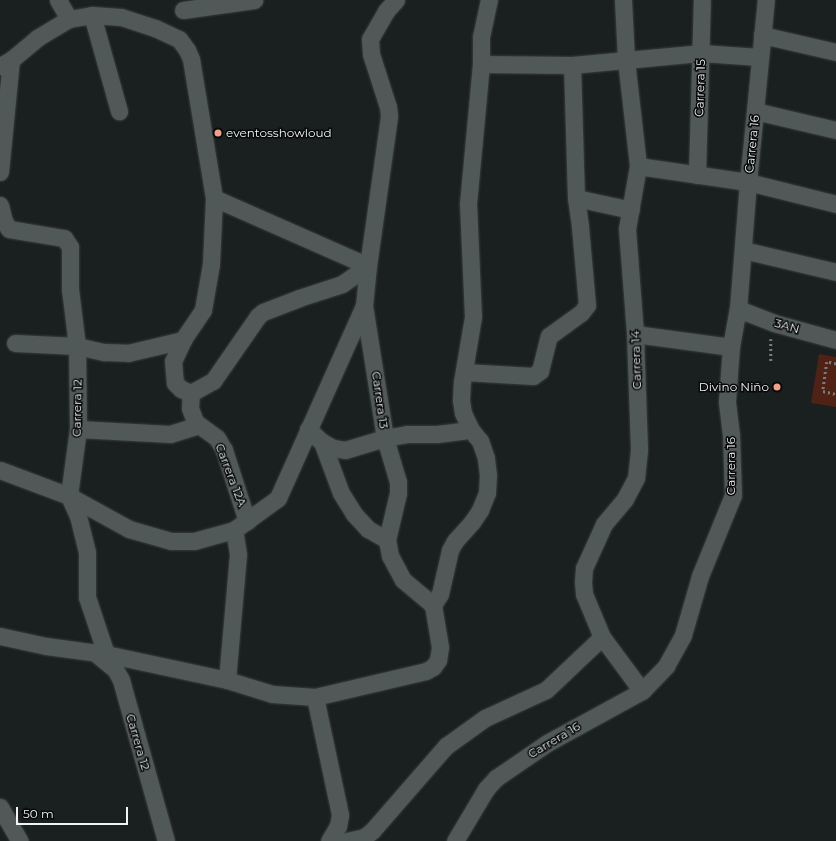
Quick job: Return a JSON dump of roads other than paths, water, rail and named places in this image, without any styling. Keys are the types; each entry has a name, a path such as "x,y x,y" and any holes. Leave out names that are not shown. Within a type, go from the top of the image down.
{"street":[{"path":"58,0 69,19"},
{"path":"179,39 184,5 254,0"},
{"name":"Carrera 13","path":"396,0 386,11 370,39 371,54 388,107 389,116 368,266 364,306 385,438 399,487 387,540 390,556 403,580 433,605"},
{"path":"0,636 46,646 100,653 227,680 272,694 315,696 426,671 433,667 438,660 440,647 433,605 440,594 450,550 455,541 476,516 487,493 488,475 486,458 480,441 470,430 463,413 461,400 473,317 468,204 481,64 481,37 489,0"},
{"name":"Carrera 14","path":"623,0 626,60 638,166 627,229 627,242 635,334 639,450 636,478 626,499 604,524 584,568 584,594 602,636 642,691"},
{"name":"Carrera 15","path":"697,175 702,54 702,0"},
{"name":"Carrera 16","path":"455,841 486,789 496,778 547,743 642,691 666,666 683,635 700,576 733,495 731,435 727,401 730,347 738,309 759,57 766,0"},
{"path":"92,15 119,111"},
{"path":"0,172 3,157 6,63 38,38 69,19 92,15 121,17 155,28 179,39 191,58 214,198 211,264 204,304 201,314 184,340 173,361 175,383 181,389 191,393 213,382 258,316 263,312 342,284 368,266"},
{"path":"762,35 836,52"},
{"path":"481,64 572,65 702,54 759,57"},
{"path":"464,372 533,376 540,371 549,336 587,306 586,283 576,198 572,65"},
{"path":"755,111 836,130"},
{"path":"638,166 748,182 836,204"},
{"path":"214,198 368,266"},
{"path":"576,198 631,210"},
{"name":"Carrera 12","path":"0,205 4,221 9,229 64,238 70,247 70,289 77,346 78,429 69,496"},
{"path":"743,250 836,272"},
{"path":"0,470 69,496 129,529 170,540 194,541 241,526 278,498 364,306"},
{"name":"3AN","path":"738,309 774,323 836,340"},
{"path":"635,334 730,347"},
{"path":"15,343 77,346 104,352 128,353 184,340"},
{"name":"Carrera 12A","path":"191,393 190,408 195,422 217,438 224,450 241,526 227,680"},
{"path":"78,429 170,434 199,425"},
{"path":"308,430 322,442 333,448 345,450 385,438 407,434 437,434 470,430"},
{"path":"322,442 341,493 354,514 368,529 387,540"},
{"path":"69,496 78,516 87,552 87,598 100,653"},
{"path":"347,841 364,837 372,831 446,746 485,718 546,690 602,636"},
{"name":"Carrera 12","path":"100,653 115,669 121,680 166,841"},
{"path":"315,696 340,815 338,826 328,841"},
{"path":"0,807 20,841"}],"place":[{"name":"eventosshowloud","path":"218,133"},
{"name":"Divino Niño","path":"777,387"}]}
